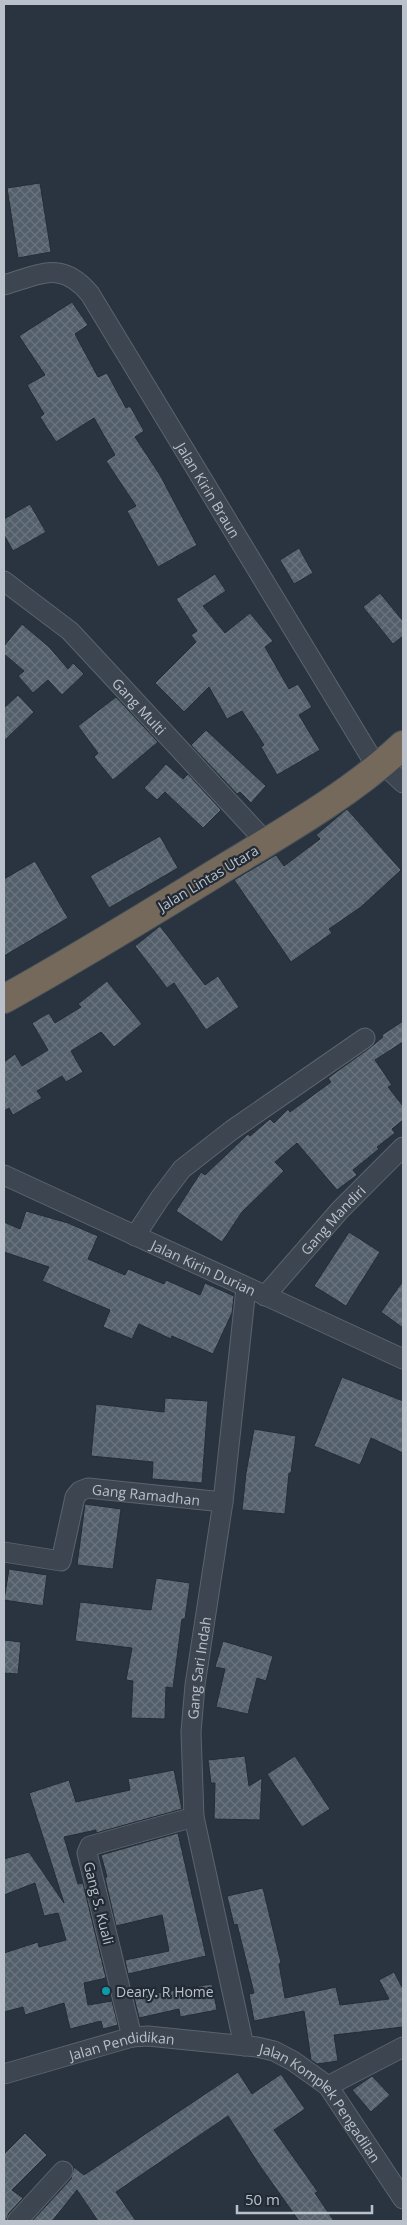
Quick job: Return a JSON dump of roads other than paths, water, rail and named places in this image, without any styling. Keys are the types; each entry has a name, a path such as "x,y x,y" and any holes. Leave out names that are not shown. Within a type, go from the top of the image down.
{"highway":[{"name":"Jalan Lintas Utara","path":"4,999 75,959 266,842 380,766 403,745"}],"street":[{"name":"Jalan Kirin Braun","path":"4,285 50,272 68,274 80,281 90,294 380,766 403,783"},
{"name":"Gang Multi","path":"4,581 70,631 266,842"},
{"path":"135,1236 182,1169 232,1130 365,1038"},
{"name":"Gang Mandiri","path":"265,1296 340,1210 403,1147"},
{"name":"Jalan Kirin Durian","path":"4,1175 403,1359"},
{"name":"Gang Sari Indah","path":"244,2046 194,1817 190,1732 195,1685 223,1502 246,1288"},
{"name":"Gang Ramadhan","path":"4,1552 61,1561 75,1497 80,1491 88,1488 223,1502"},
{"name":"Gang S. Kuali","path":"132,2037 87,1853 88,1849 90,1846 194,1817"},
{"name":"Jalan Pendidikan","path":"4,2074 132,2037 148,2036 244,2046"},
{"name":"Jalan Komplek Pengadilan","path":"244,2046 274,2051 293,2061 328,2086 403,2199"},
{"path":"328,2086 403,2047"},
{"path":"17,2221 62,2171"}],"place":[{"name":"Deary. R Home","path":"106,1991"}]}
